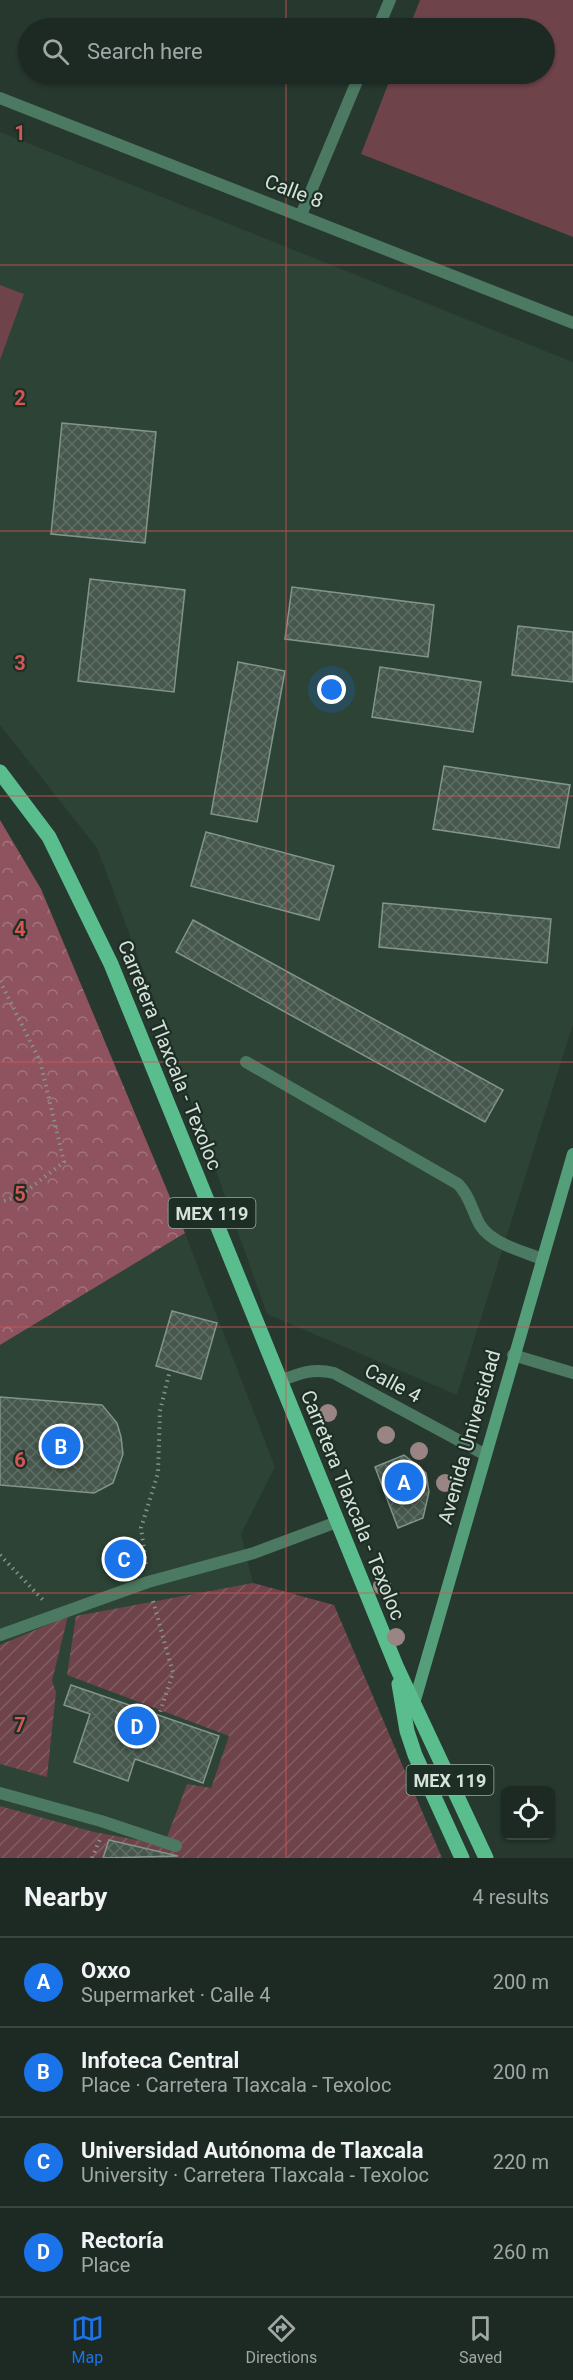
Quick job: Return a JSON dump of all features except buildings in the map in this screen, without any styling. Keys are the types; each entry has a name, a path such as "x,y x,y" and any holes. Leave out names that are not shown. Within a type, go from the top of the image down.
{"main road":[{"name":"Carretera Tlaxcala - Texoloc","path":"0,771 49,837 111,964 397,1668 486,1858"},
{"name":"Carretera Tlaxcala - Texoloc","path":"397,1668 407,1731 415,1755 462,1858"}],"street":[{"path":"382,18 390,0"},
{"path":"301,215 356,84"},
{"name":"Calle 8","path":"0,98 573,322"},
{"path":"246,1062 458,1184 465,1191 482,1228 489,1236 542,1259"},
{"name":"Avenida Universidad","path":"407,1731 484,1454 573,1154"},
{"path":"513,1355 573,1372"},
{"name":"Calle 4","path":"280,1381 306,1371 320,1370 334,1373 484,1454"},
{"path":"0,1635 148,1582 254,1553 337,1522"},
{"path":"0,1793 101,1821 176,1846"}],"path":[{"path":"0,982 40,1061 64,1162 20,1196 0,1202"},
{"path":"159,1715 173,1673 148,1582 141,1528 158,1473 160,1412 170,1370"},
{"path":"0,1555 56,1614"},
{"path":"92,1858 102,1834"}],"shaded area":[{"path":"420,0 573,0 573,237 361,154 388,84 555,84 555,18 413,18"},
{"path":"0,132 573,362 573,1024 457,1395 267,1314 171,1045 97,848 0,725"},
{"path":"0,285 24,294 0,360"},
{"path":"185,1233 275,1467 241,1534 253,1583 334,1605 442,1858 0,1858 0,1345"},
{"path":"253,1583 334,1605 442,1858 0,1858 0,1806 94,1832 164,1845 187,1784 211,1788 229,1736 67,1675 76,1616"},
{"path":"68,1616 52,1681 56,1692 47,1777 0,1764 0,1645"}],"green space":[{"path":"0,820 41,889 185,1233 0,1345"}],"place":[{"name":"Infoteca Central","path":"61,1446"},
{"name":"Oxxo","path":"404,1482"},
{"name":"Universidad Autónoma de Tlaxcala","path":"124,1559"},
{"name":"Rectoría","path":"137,1726"}]}
